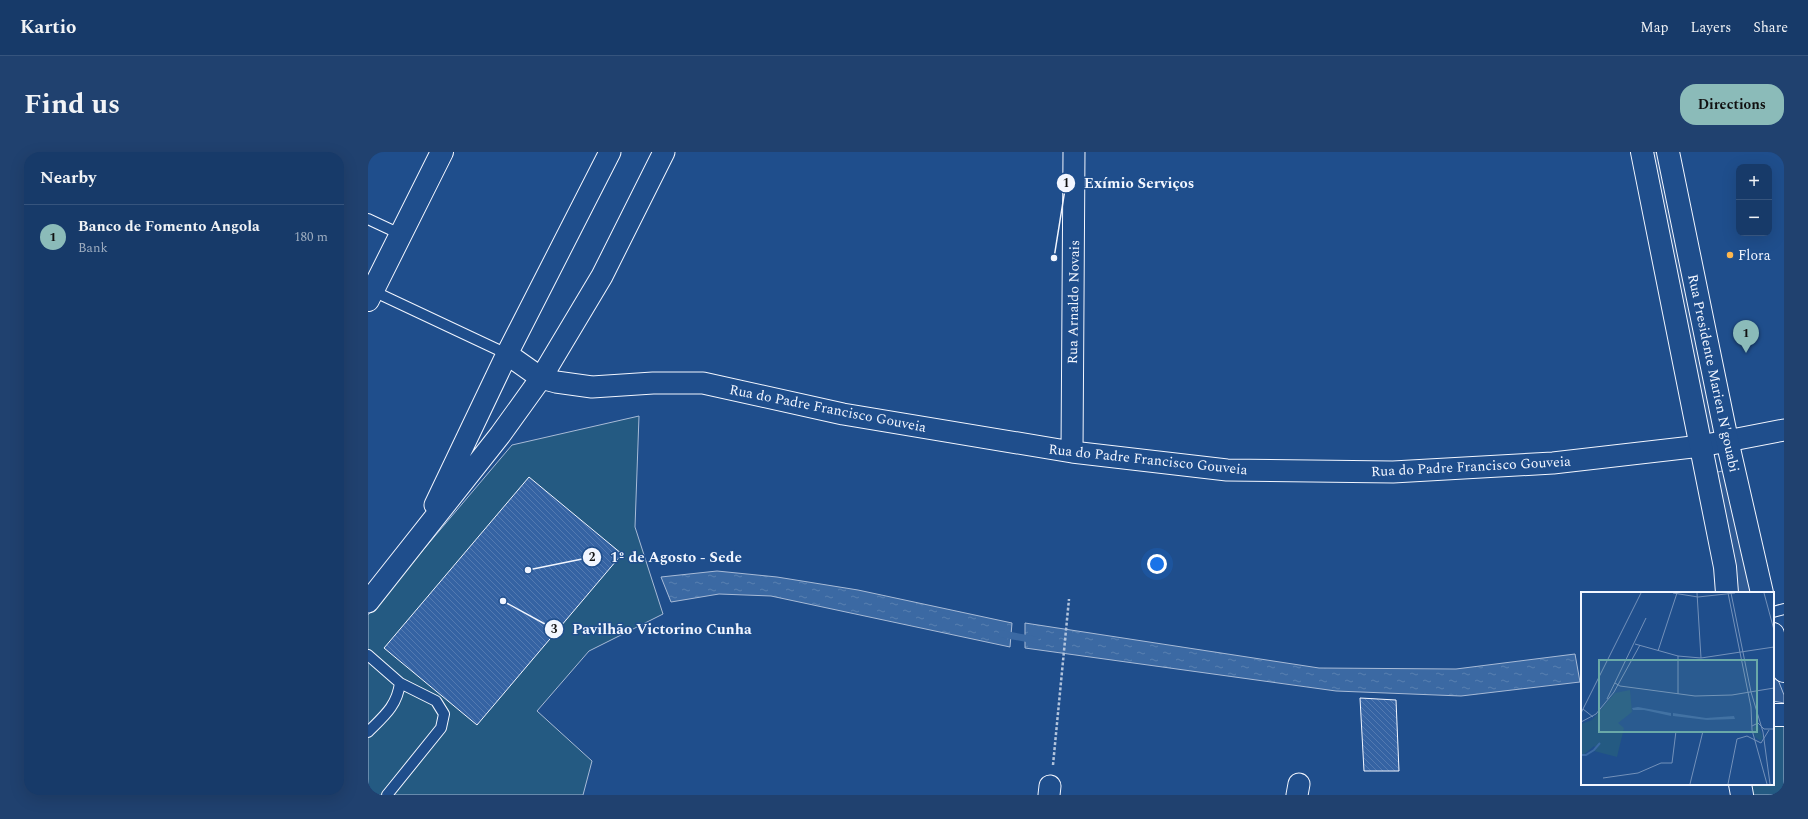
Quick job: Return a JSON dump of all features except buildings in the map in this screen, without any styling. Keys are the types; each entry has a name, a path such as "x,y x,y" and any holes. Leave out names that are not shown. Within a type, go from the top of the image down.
{"street":[{"path":"371,295 442,152"},
{"path":"417,542 507,354 610,152"},
{"path":"368,602 417,542 500,435 541,378 602,276 664,152"},
{"name":"Rua Arnaldo Novais","path":"1072,452 1074,152"},
{"name":"Rua Presidente Marien N'gouabi","path":"1642,152 1725,566 1727,592"},
{"name":"Rua Presidente Marien N'gouabi","path":"1668,152 1727,440 1762,592"},
{"name":"Rua do Padre Francisco Gouveia","path":"507,354 541,378 556,382 592,387 641,383 702,383 843,414 1072,452 1227,470 1393,472 1553,463 1701,446 1784,430"},
{"path":"1774,637 1784,671"},
{"path":"1740,785 1742,795"}],"lane":[{"path":"368,219 400,234"},
{"path":"371,295 507,354"},
{"path":"1774,612 1784,609"},
{"path":"368,655 400,683 436,701 444,714 441,728 387,795"},
{"path":"368,732 391,708 398,695 400,683"}],"path":[{"path":"1050,791 1069,599"}],"shaded area":[{"path":"1647,152 1662,152 1720,435 1706,438"},
{"path":"639,416 635,527 663,614 589,651 537,711 592,761 583,795 368,795 368,615 512,445"},
{"path":"1727,470 1752,592 1738,592 1713,473"},
{"path":"1774,670 1784,695 1784,703 1774,701"},
{"path":"1774,723 1784,725 1784,795 1748,795 1746,785 1774,785"}],"water":[{"path":"717,571 777,577 858,590 1012,623 1010,647 771,596 719,594 671,602 661,577"},
{"path":"1025,623 1319,668 1456,669 1575,654 1580,682 1461,696 1336,691 1025,648"}],"waterway":[{"path":"1002,634 1035,640"}],"place":[{"name":"Flora","path":"1730,255"},
{"name":"Exímio Serviços","path":"1054,258"},
{"name":"Banco de Fomento Angola","path":"1746,353"},
{"name":"1º de Agosto - Sede","path":"528,570"},
{"name":"Pavilhão Victorino Cunha","path":"503,601"}]}
